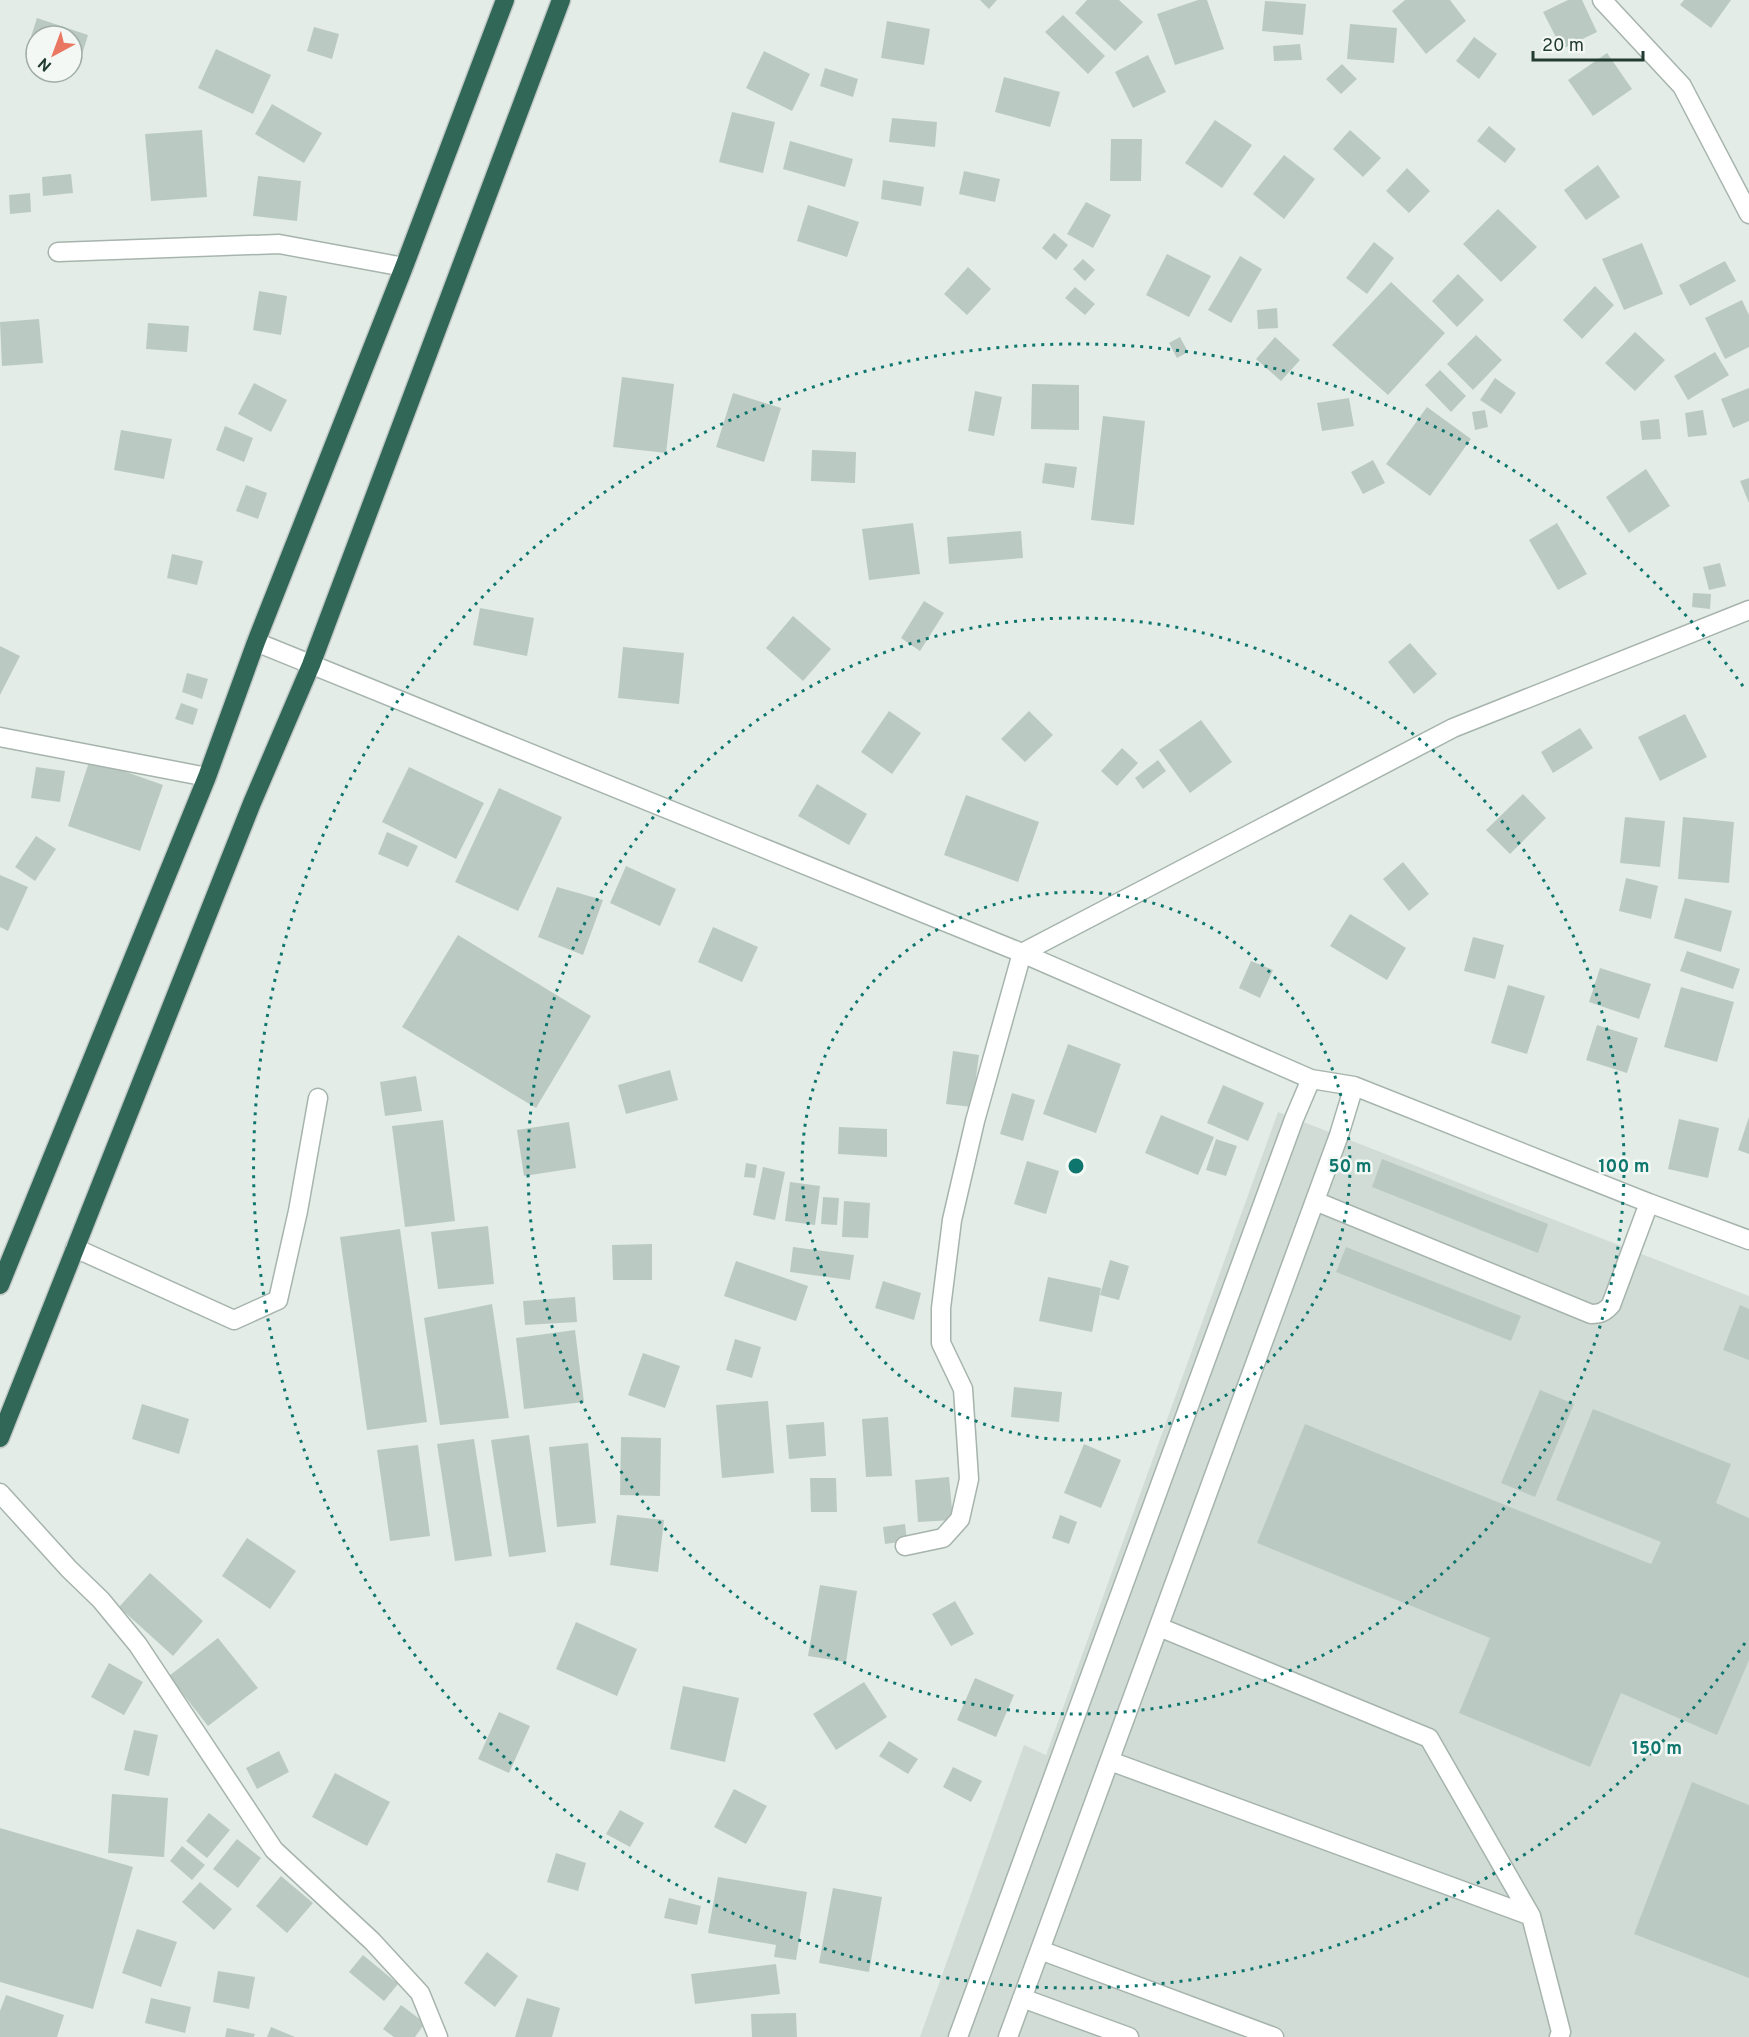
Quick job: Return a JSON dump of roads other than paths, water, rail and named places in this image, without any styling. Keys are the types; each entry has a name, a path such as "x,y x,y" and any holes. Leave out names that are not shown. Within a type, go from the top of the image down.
{"highway":[{"path":"0,1285 207,777 256,642 404,267 505,0"},
{"path":"0,1438 247,814 310,665 561,0"}],"street":[{"path":"1602,0 1682,86 1749,214"},
{"path":"58,252 279,244 404,267"},
{"path":"905,1546 943,1538 960,1519 969,1479 963,1389 941,1342 941,1308 952,1220 975,1120 1022,952 1454,728 1749,610"},
{"path":"256,642 1022,952 1311,1078 1353,1086 1648,1203 1749,1240"},
{"path":"0,737 207,777"},
{"path":"958,2037 1311,1078"},
{"path":"1008,2037 1339,1135 1353,1086"},
{"path":"75,1248 234,1320 278,1300 298,1211 318,1098"},
{"path":"1315,1201 1591,1314 1599,1314 1611,1305 1648,1203"},
{"path":"0,1493 69,1569 101,1600 138,1646 274,1850 372,1941 420,1993 438,2037"},
{"path":"1159,1627 1429,1738 1531,1916 1561,2032 1559,2037"},
{"path":"1110,1761 1531,1916"},
{"path":"1040,1950 1274,2037"},
{"path":"1022,1998 1129,2037"}]}
